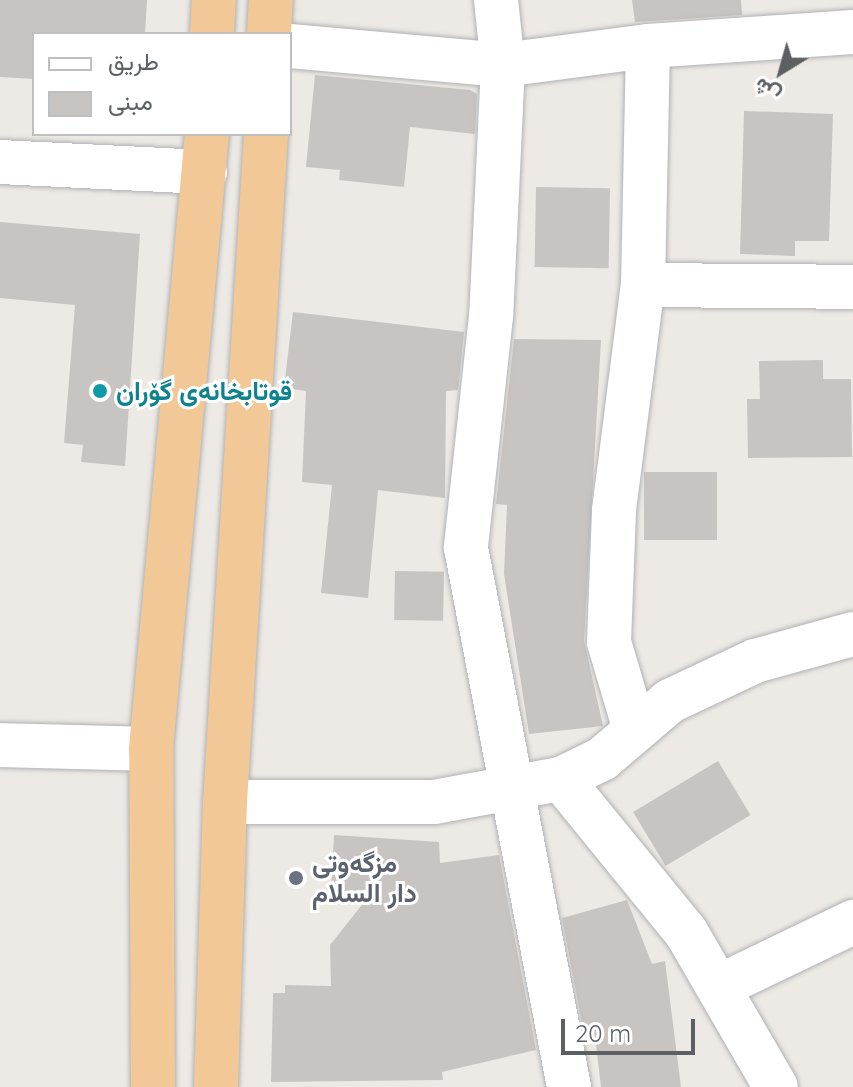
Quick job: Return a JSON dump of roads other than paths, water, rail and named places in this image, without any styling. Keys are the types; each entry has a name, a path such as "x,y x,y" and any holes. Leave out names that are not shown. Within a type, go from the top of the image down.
{"highway":[{"path":"212,32 214,0"},
{"path":"269,32 271,0"},
{"path":"216,1087 225,802 266,136"},
{"path":"153,1087 151,749 206,153"}],"street":[{"path":"496,0 503,65 491,316 466,548 516,787 569,1087"},
{"path":"292,46 503,65 648,46 853,32"},
{"path":"635,730 609,642 614,510 643,285 648,46"},
{"path":"0,162 206,153"},
{"path":"643,285 853,287"},
{"path":"225,802 434,802 561,779 602,759 670,701 755,661 853,634"},
{"path":"0,745 151,749"},
{"path":"561,779 686,932 776,1087"},
{"path":"720,986 853,922"}],"place":[{"name":"قوتابخانەی گۆران","path":"100,391"},
{"name":"مزگەوتی دار السلام","path":"296,878"}]}
